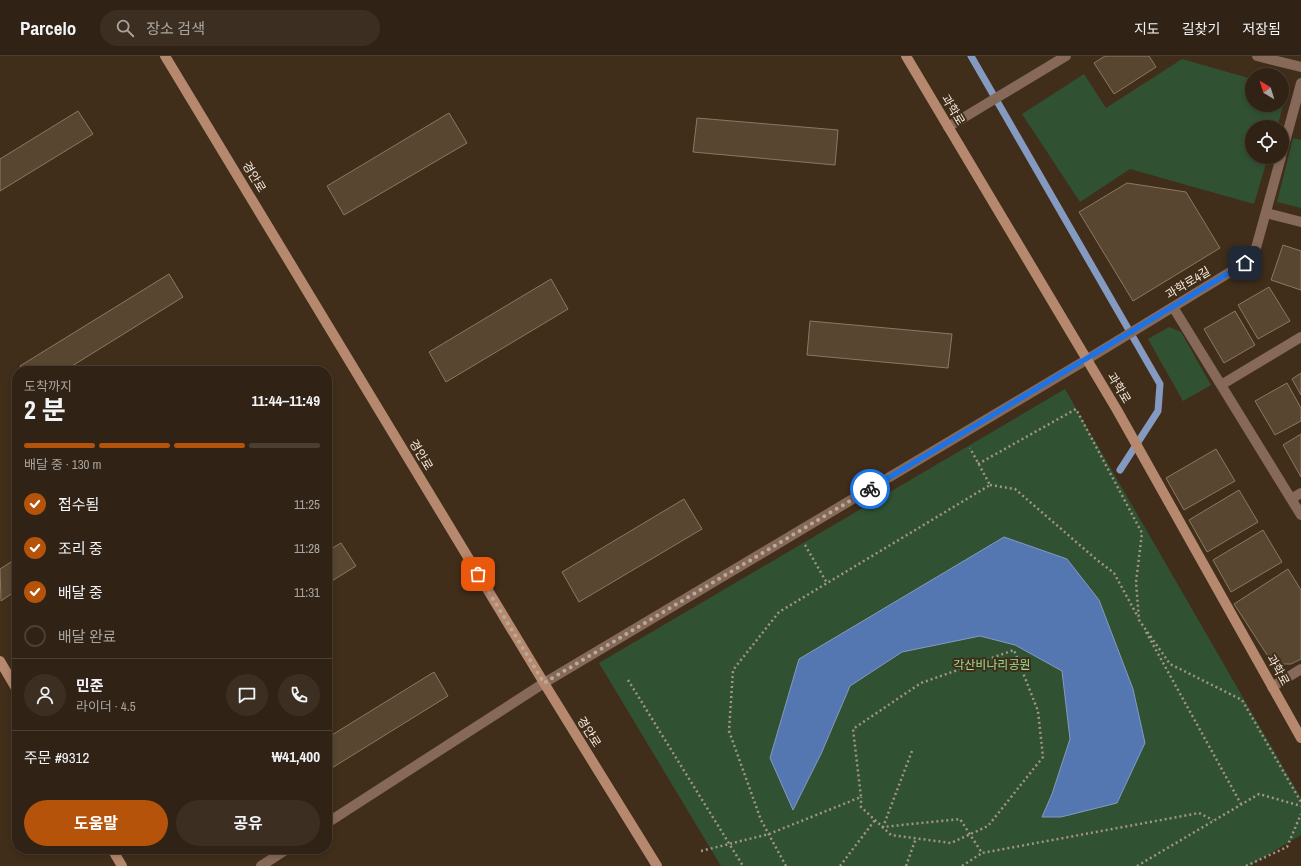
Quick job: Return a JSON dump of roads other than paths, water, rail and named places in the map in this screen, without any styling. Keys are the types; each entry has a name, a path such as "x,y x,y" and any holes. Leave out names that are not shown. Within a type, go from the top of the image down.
{"main road":[{"name":"경안로","path":"165,56 544,683 657,866"},
{"name":"과학로","path":"906,56 1160,484 1301,738"},
{"path":"0,661 12,681"},
{"path":"115,854 122,866"}],"street":[{"path":"948,127 1066,56"},
{"path":"1257,56 1301,67"},
{"path":"1289,127 1301,83"},
{"name":"과학로4길","path":"1086,360 1116,340 1174,307 1245,263 1256,248 1279,164"},
{"path":"1266,214 1301,222"},
{"path":"1174,307 1301,515"},
{"path":"1222,385 1301,337"},
{"path":"332,820 544,683 1086,360"},
{"path":"1291,499 1301,493"},
{"path":"1272,686 1301,669"},
{"path":"261,866 279,854"}],"water":[{"path":"1004,537 1067,559 1099,600 1133,689 1145,743 1117,803 1061,817 1042,817 1052,794 1070,739 1062,671 1015,645 980,636 902,652 850,686 821,754 793,810 770,758 799,659"}],"waterway":[{"path":"971,56 1160,384 1158,411 1120,470"}],"park label":[{"name":"각산비나리공원","path":"992,665"}]}
